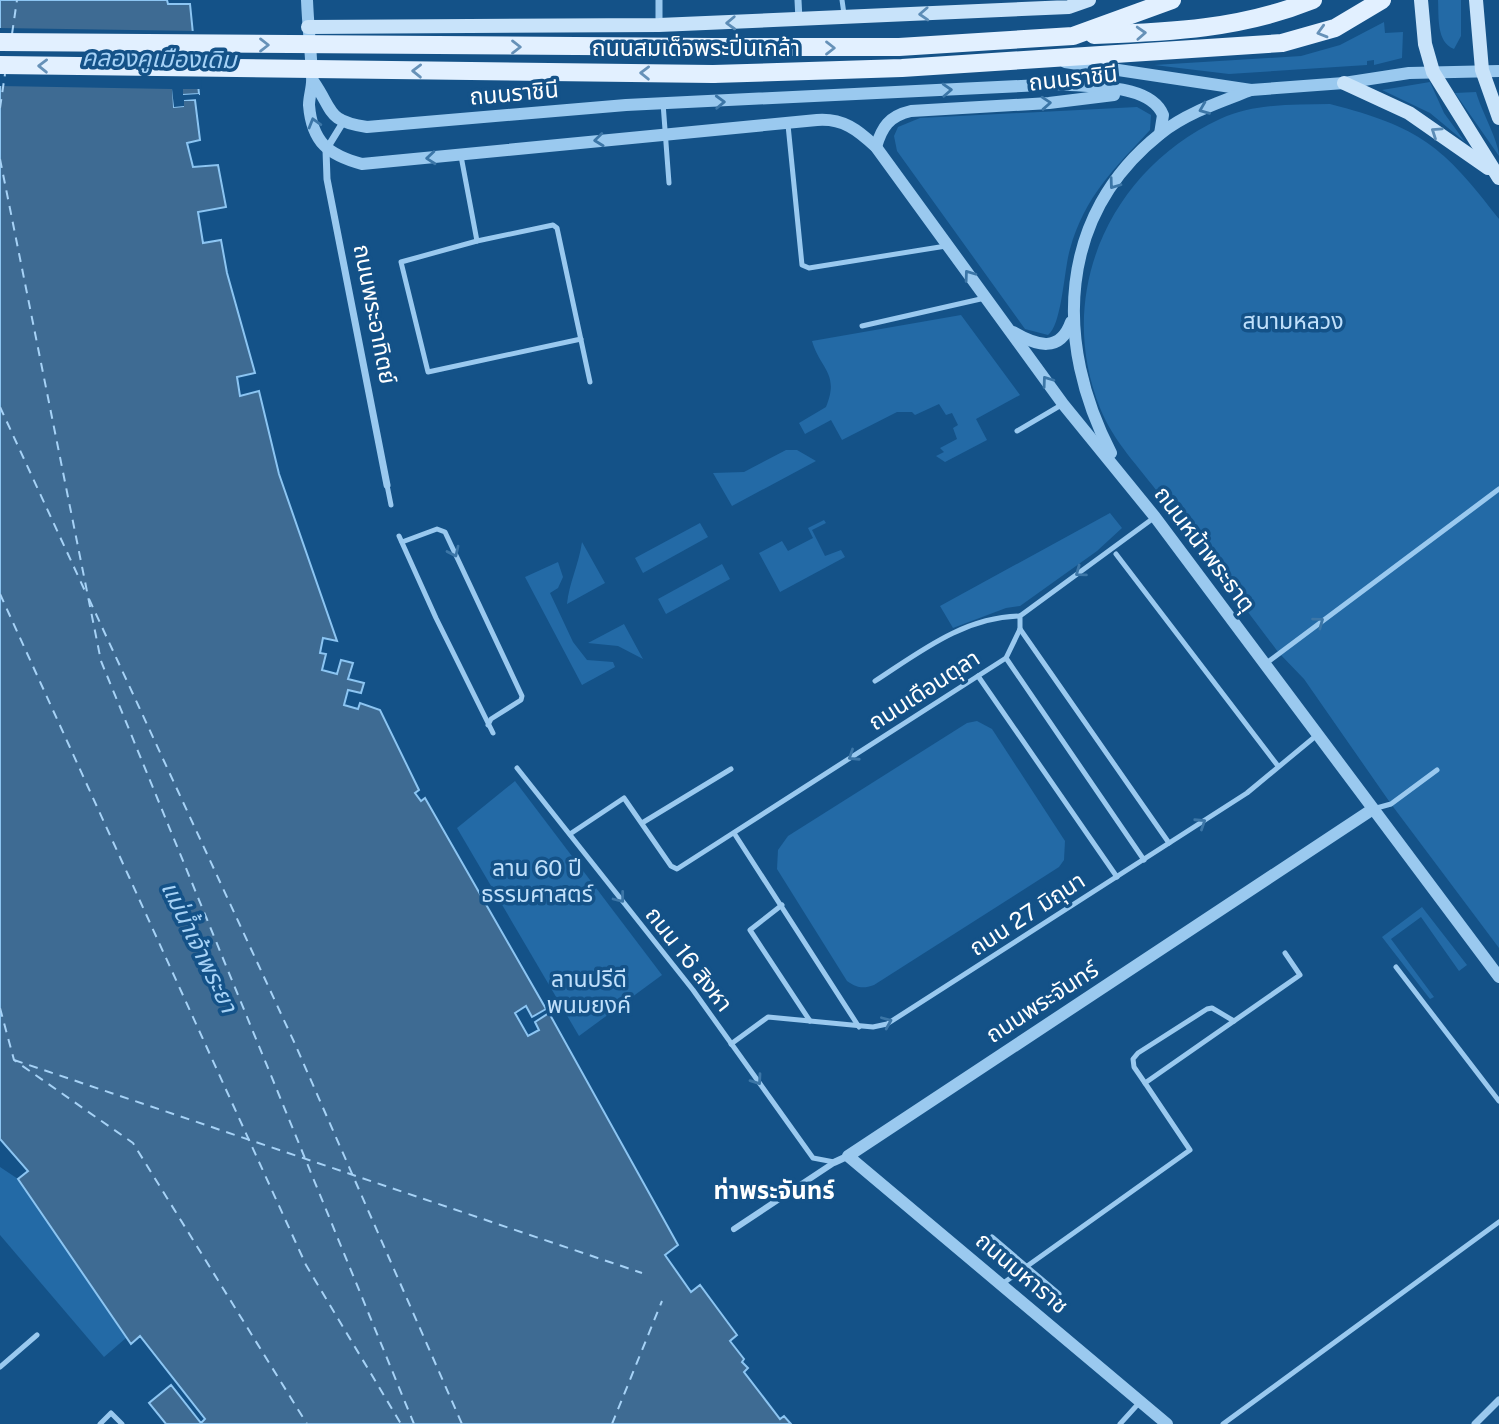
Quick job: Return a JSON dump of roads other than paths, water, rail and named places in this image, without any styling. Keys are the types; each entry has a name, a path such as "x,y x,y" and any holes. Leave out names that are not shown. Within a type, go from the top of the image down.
{"main road":[{"path":"308,34 799,21 1069,7 1089,0"},
{"name":"ถนนสมเด็จพระปิ่นเกล้า","path":"0,42 899,47 1073,36 1172,0"},
{"path":"1073,36 1203,30 1236,24 1313,0"},
{"name":"ถนนสมเด็จพระปิ่นเกล้า","path":"0,65 713,74 846,71 1052,60 1282,43 1335,28 1382,0"},
{"path":"1476,0 1482,70 1499,118"},
{"path":"1421,1 1425,44 1433,72 1495,174"},
{"path":"1343,83 1409,113 1495,174"}],"street":[{"name":"ถนนพระอาทิตย์","path":"307,0 312,77 309,103 314,130 332,154 327,179 387,485"},
{"path":"659,0 659,25"},
{"path":"798,0 799,21"},
{"name":"ถนนราชินี","path":"1052,60 1149,77 1251,90 1433,72 1499,71"},
{"path":"312,77 330,110 342,124 332,154 362,164 788,121 839,121 861,133 876,147"},
{"name":"ถนนราชินี","path":"342,124 367,127 663,103 1062,84 1132,93"},
{"path":"1120,472 1088,403 1076,350 1073,318 1077,270 1090,223 1127,167 1160,134 1192,114 1251,90"},
{"path":"1132,93 1150,99 1160,109 1163,121 1160,134"},
{"name":"ถนนราชินี","path":"876,147 887,121 896,114 1049,103 1132,93"},
{"name":"ถนนหน้าพระธาตุ","path":"876,147 1063,404 1120,472 1499,977"},
{"path":"1009,330 1036,344 1054,344 1068,331 1073,318"},
{"name":"ถนนพระจันทร์","path":"734,1229 1373,809"},
{"name":"ถนนมหาราช","path":"848,1156 1167,1424"},
{"path":"1475,1424 1499,1400"}],"lane":[{"path":"842,0 844,19"},
{"path":"663,103 669,183"},
{"path":"788,121 802,265 809,268 948,245"},
{"path":"461,156 477,241"},
{"path":"581,339 428,372 401,262 477,241 556,226 581,339 590,382"},
{"path":"862,326 986,298"},
{"path":"1017,431 1063,404"},
{"path":"387,485 391,505"},
{"path":"1265,664 1499,489"},
{"path":"875,681 946,635 992,618 1020,617 1154,517"},
{"path":"488,725 491,719 521,700 522,696 444,532 437,529 400,539 488,725 494,733"},
{"path":"1116,554 1278,766"},
{"name":"ถนนเดือนตุลา","path":"642,823 671,866 677,869 1006,658 1020,629 1020,617"},
{"path":"1020,629 1169,843"},
{"path":"1006,658 1144,860"},
{"path":"978,676 1117,877"},
{"name":"ถนน 27 มิถุนา","path":"732,1044 768,1017 859,1027 887,1024 1247,793 1317,735"},
{"name":"ถนน 16 สิงหา","path":"517,768 732,1044 813,1158 835,1162"},
{"path":"570,834 624,798 642,823 731,769"},
{"path":"1373,809 1391,804 1437,770"},
{"path":"734,833 859,1027"},
{"path":"782,905 751,926 750,930 810,1021"},
{"path":"1145,1083 1300,975 1284,953"},
{"path":"1396,967 1499,1101"},
{"path":"1002,1284 1190,1150 1134,1067 1133,1059 1138,1053 1207,1009 1212,1008 1234,1021"},
{"path":"1223,1424 1499,1223"},
{"path":"992,1237 1059,1294"},
{"path":"0,1367 37,1335"},
{"path":"1120,1424 1140,1401"},
{"path":"100,1424 111,1413 122,1424"}],"water":[{"path":"0,0 167,0 168,4 190,4 199,94 182,95 182,89 173,89 174,107 183,106 183,100 195,100 200,140 187,143 193,167 218,165 226,207 198,212 203,243 221,240 227,273 255,373 237,377 240,396 259,391 279,474 337,641 323,638 320,653 326,654 322,670 337,674 341,660 353,663 348,679 364,683 361,693 348,690 344,705 358,709 360,703 380,710 419,790 415,793 421,801 425,798 546,1009 532,1017 526,1006 515,1013 528,1036 539,1030 535,1022 549,1013 678,1245 665,1255 691,1292 700,1285 737,1335 730,1341 744,1359 742,1362 748,1368 744,1372 780,1419 784,1416 791,1424 166,1424 149,1403 171,1385 201,1423 205,1419 140,1336 131,1344 18,1179 28,1171 0,1139"}],"district":[{"name":"ท่าพระจันทร์","path":"774,1191"}],"water label":[{"name":"คลองคูเมืองเดิม","path":"159,59"},
{"name":"แม่น้ำเจ้าพระยา","path":"199,947"}],"park label":[{"name":"สนามหลวง","path":"1293,321"},
{"name":"ลาน 60 ปี ธรรมศาสตร์","path":"537,881"},
{"name":"ลานปรีดี พนมยงค์","path":"589,992"}]}
